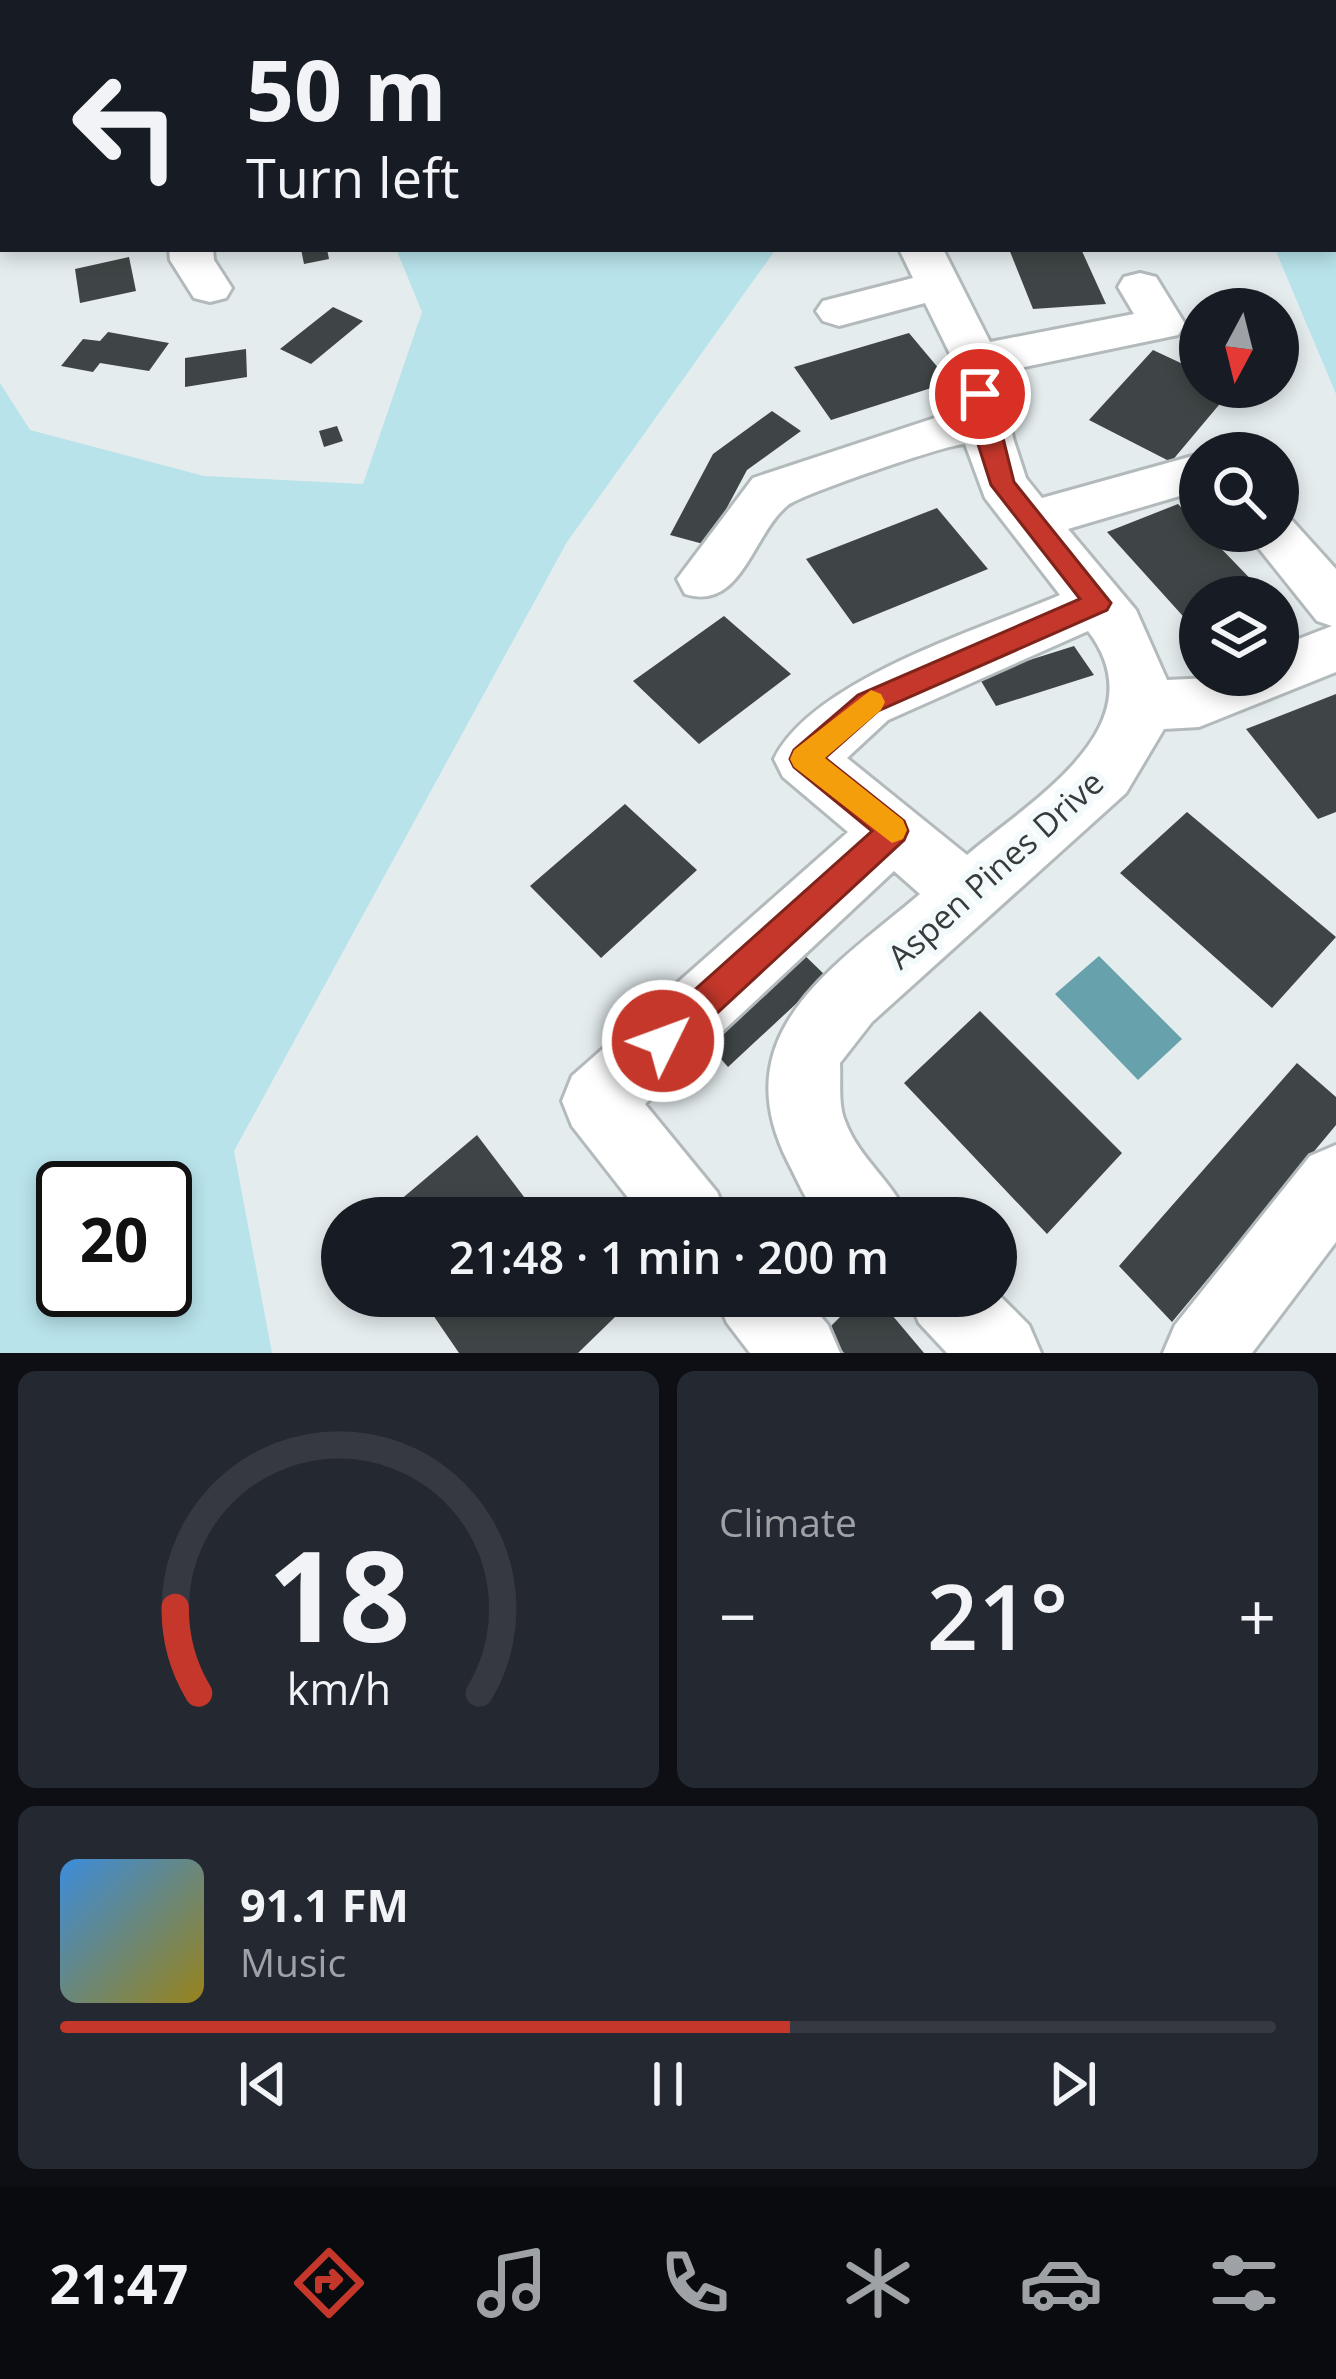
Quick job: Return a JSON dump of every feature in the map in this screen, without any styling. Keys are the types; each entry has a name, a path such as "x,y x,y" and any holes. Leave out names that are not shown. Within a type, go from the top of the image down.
{"street":[{"path":"838,311 929,268 975,361 986,427 1003,485 1116,626 1139,676 1137,705 1198,703 1216,696"},
{"path":"975,361 1162,324 1140,287"},
{"path":"704,579 771,491 951,427 986,427"},
{"path":"1029,521 1179,478"},
{"path":"1289,552 1336,605"},
{"path":"968,895 804,759 868,703 1098,603"},
{"path":"1299,663 1336,648"},
{"name":"Aspen Pines Drive","path":"851,1197 838,1183 807,1124 805,1052 848,1000 1105,774 1135,727 1137,705"},
{"path":"674,1197 597,1101 893,831"},
{"path":"1203,1353 1336,1182"},
{"path":"966,1317 1001,1353"}],"shaded area":[{"path":"397,252 774,252 567,542 234,1151 272,1353 0,1353 0,383 30,430 204,476 363,484 422,312"},
{"path":"1276,252 1336,252 1336,394 1299,306 1299,288 1291,288"},
{"path":"1099,956 1182,1039 1138,1080 1055,994"}],"building":[{"path":"302,252 328,252 329,259 304,264"},
{"path":"1010,252 1082,252 1106,304 1033,309"},
{"path":"129,257 136,291 80,303 75,269"},
{"path":"333,307 363,321 311,364 280,349"},
{"path":"108,332 169,343 149,371 100,363 93,372 61,366 83,339 100,341"},
{"path":"909,333 950,382 831,420 794,367"},
{"path":"246,349 247,377 185,387 185,358"},
{"path":"1153,350 1179,362 1179,408 1216,408 1196,432 1179,432 1179,452 1171,462 1089,420"},
{"path":"772,411 801,431 747,470 707,545 670,535 713,454"},
{"path":"337,426 343,441 324,447 319,431"},
{"path":"1178,504 1179,552 1224,552 1248,576 1179,576 1179,612 1107,532"},
{"path":"937,508 988,569 853,624 806,559"},
{"path":"724,616 791,674 699,744 633,681"},
{"path":"1074,646 1094,675 996,706 978,676"},
{"path":"1336,694 1336,812 1318,819 1246,729"},
{"path":"625,804 697,870 601,958 530,886"},
{"path":"1187,812 1336,937 1272,1008 1120,873"},
{"path":"796,947 826,976 728,1067 700,1035"},
{"path":"980,1011 1122,1153 1047,1234 1017,1197 904,1083"},
{"path":"1297,1063 1336,1097 1336,1125 1172,1322 1119,1266"},
{"path":"477,1135 524,1197 404,1197"},
{"path":"434,1317 615,1317 578,1353 459,1353"},
{"path":"840,1317 894,1317 924,1353 844,1353 826,1331"}],"slow traffic":[{"path":"871,702 804,759 892,830"}],"route":[{"path":"663,1041 893,831 804,759 868,703 1098,603 1003,485 980,394"}]}
